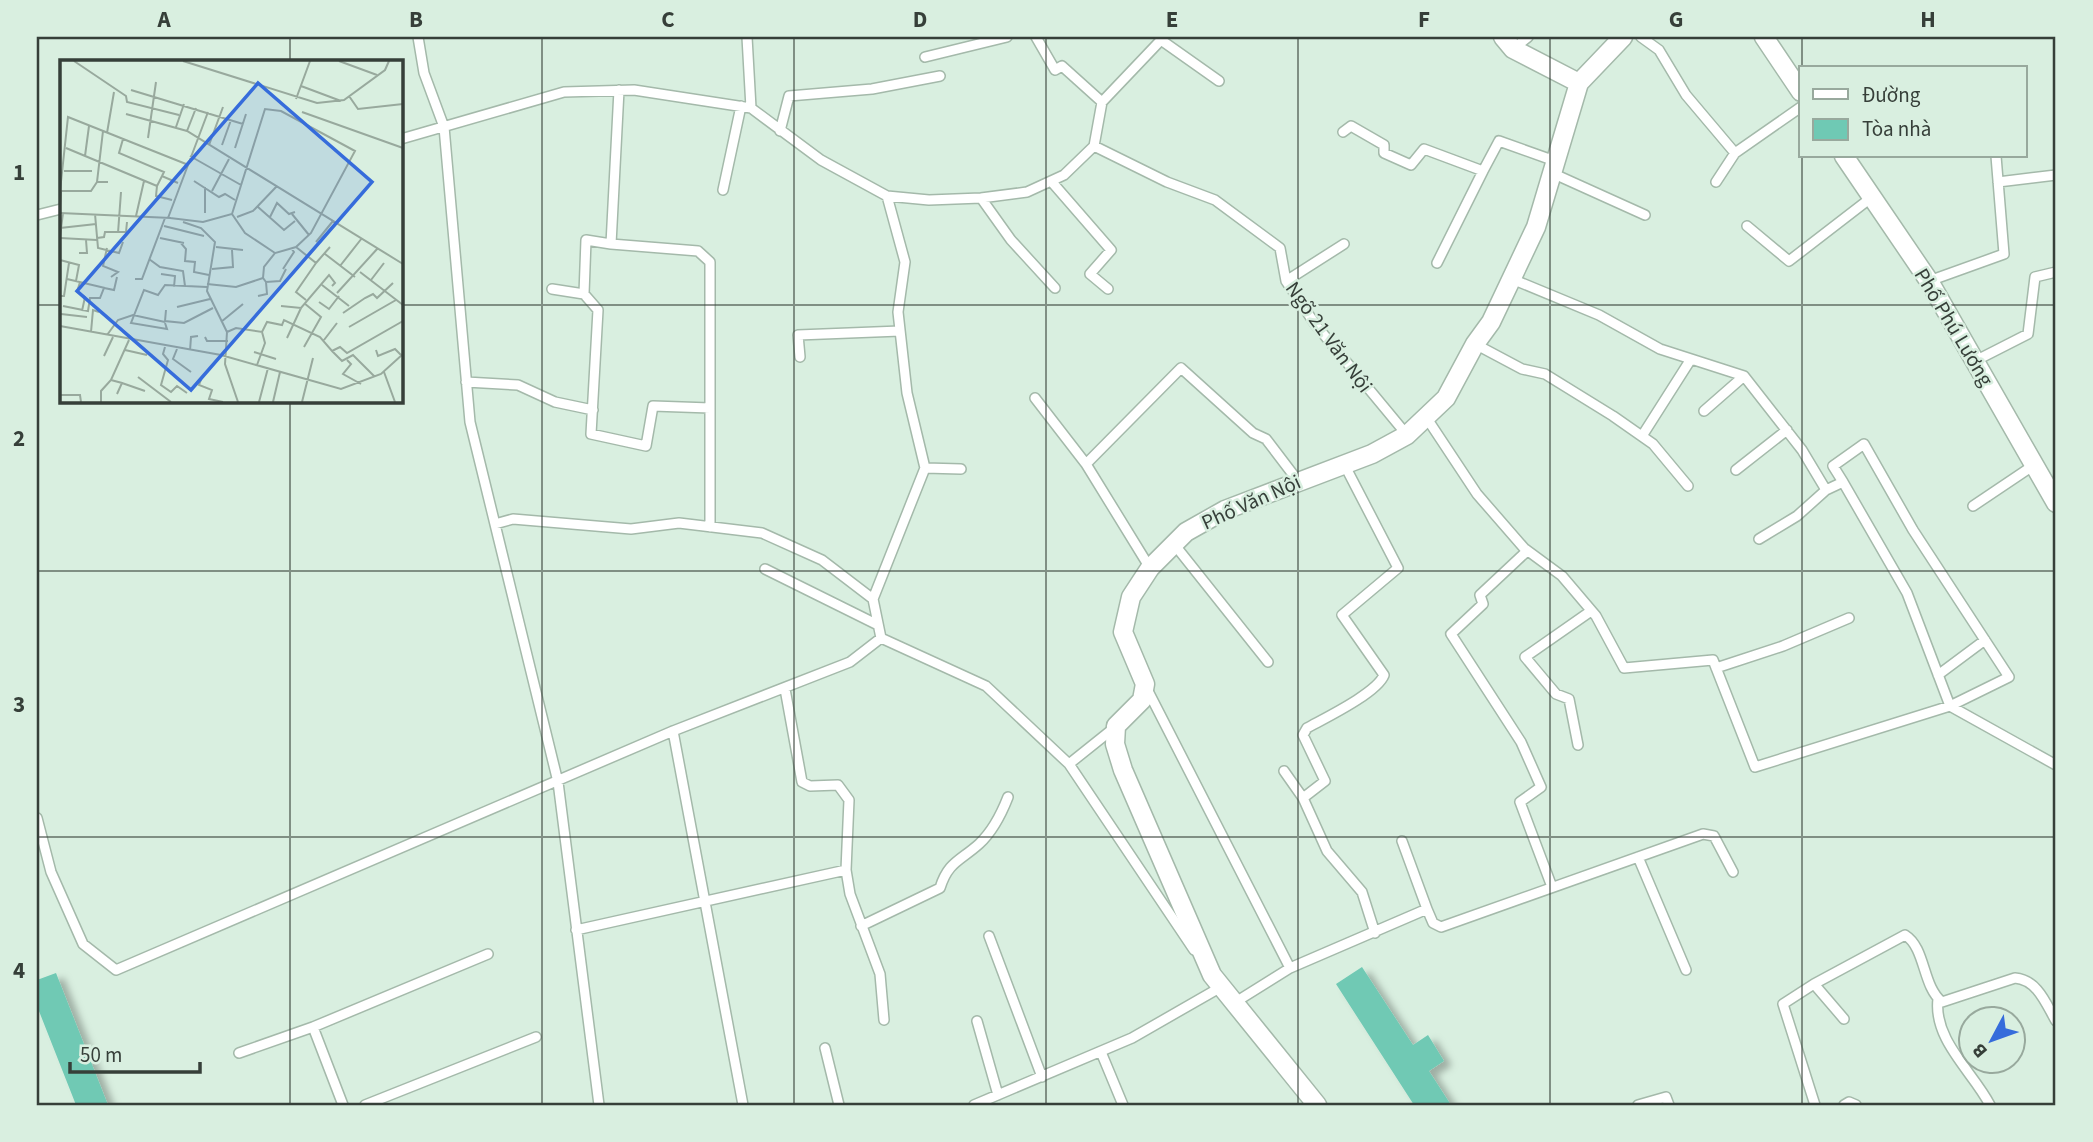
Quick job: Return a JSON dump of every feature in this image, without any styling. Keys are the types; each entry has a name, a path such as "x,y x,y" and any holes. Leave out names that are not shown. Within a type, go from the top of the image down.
{"street":[{"path":"1508,43 1579,83 1623,37"},
{"path":"1764,37 1799,89"},
{"name":"Phố Văn Nội","path":"1145,684 1124,632 1131,597 1150,568 1186,532 1225,510 1344,464 1407,435 1446,398 1475,344 1491,322 1536,227 1579,83"},
{"name":"Phố Phú Lương","path":"1845,158 1929,281 2056,503"},
{"path":"1145,684 1142,700 1116,726 1115,744 1123,770 1217,981 1317,1105"}],"lane":[{"path":"418,37 424,73 444,127 470,422 558,782 599,1105"},
{"path":"723,190 746,107 747,37"},
{"path":"925,57 1007,37"},
{"path":"1036,37 1055,70 1062,66 1102,102"},
{"path":"1508,43 1528,37"},
{"path":"1641,37 1658,50 1686,95 1735,153"},
{"path":"402,139 564,92 619,90 746,107 821,160 887,196 929,200 981,198 1027,192 1064,174 1094,146 1102,102 1161,40 1219,81"},
{"path":"780,131 789,96 872,89 940,76"},
{"path":"611,244 619,90"},
{"path":"1716,183 1735,153 1799,108"},
{"path":"1342,132 1351,126 1384,145 1384,153 1411,165 1424,149 1483,171"},
{"path":"1437,263 1500,141 1645,215"},
{"name":"Ngõ 21 Văn Nội","path":"1094,146 1167,182 1215,200 1280,248 1286,281 1315,324 1407,435"},
{"path":"1929,281 2004,254 1996,158"},
{"path":"1998,182 2056,175"},
{"path":"1051,181 1111,250 1090,274 1108,289"},
{"path":"881,638 873,599 925,468 907,393 898,312 905,262 887,196"},
{"path":"1747,226 1789,261 1872,197"},
{"path":"981,198 1011,240 1055,288"},
{"path":"37,215 60,209"},
{"path":"584,294 586,240 698,251 710,262 710,527"},
{"path":"1286,281 1344,244"},
{"path":"1975,361 2028,334 2035,277 2056,272"},
{"path":"1512,279 1599,315 1660,349 1744,376 1787,430 1826,490"},
{"path":"552,289 584,294 598,310 591,434 646,446 653,406 710,408"},
{"path":"800,357 798,335 900,331"},
{"path":"1475,344 1522,369 1545,374 1642,436 1653,444 1688,486"},
{"path":"1642,436 1690,359"},
{"path":"1086,464 1181,368 1253,433 1266,439 1298,481"},
{"path":"1704,411 1744,376"},
{"path":"466,382 519,385 555,402 593,410"},
{"path":"1035,398 1086,464 1150,568"},
{"path":"1426,417 1477,494 1527,551 1562,576 1591,611 1624,668 1713,660 1755,767 1950,706 2009,677 1913,530 1864,444 1833,466 1907,593 1950,706 2056,765"},
{"path":"1736,470 1787,430"},
{"path":"1303,798 1325,781 1303,735 1307,728 1361,696 1382,680 1384,675 1342,615 1398,568 1344,464"},
{"path":"1973,506 2034,465"},
{"path":"925,468 961,469"},
{"path":"1759,539 1797,516 1826,490 1843,482"},
{"path":"495,524 513,519 631,529 679,523 762,533 822,559 873,599"},
{"path":"1174,544 1268,663"},
{"path":"1527,551 1480,595 1483,604 1451,634 1521,742 1541,787 1520,802 1552,887"},
{"path":"765,569 878,625"},
{"path":"1578,745 1569,699 1556,694 1525,657 1591,611"},
{"path":"1716,668 1783,646 1849,618"},
{"path":"37,818 51,872 83,944 116,970 673,732 850,662 881,638"},
{"path":"881,638 986,686 1069,764 1217,981 1132,1038 974,1105"},
{"path":"1938,675 1984,640"},
{"path":"1145,684 1290,968"},
{"path":"785,689 802,782 810,786 838,785 849,800 846,870 850,894 880,974 884,1020"},
{"path":"1069,764 1116,726"},
{"path":"673,732 743,1105"},
{"path":"1284,771 1303,798 1327,850 1362,892 1375,933"},
{"path":"861,926 940,888 946,869 981,843 997,822 1008,797"},
{"path":"1402,841 1433,923 1441,927 1710,833 1733,872"},
{"path":"1639,857 1686,970"},
{"path":"576,930 846,870"},
{"path":"1234,1003 1290,968 1427,909"},
{"path":"1815,1105 1783,1004 1905,935 1914,945 1938,999 1937,1016 1964,1071 1982,1090 1990,1105"},
{"path":"989,936 1042,1077"},
{"path":"239,1053 313,1027 488,954"},
{"path":"1938,999 1946,1002 2015,978 2023,979 2035,986 2056,1021"},
{"path":"1814,985 1844,1019"},
{"path":"976,1021 998,1095"},
{"path":"313,1027 343,1105"},
{"path":"365,1105 536,1037"},
{"path":"825,1048 839,1105"},
{"path":"1101,1052 1123,1105"},
{"path":"1638,1105 1666,1097 1669,1105"},
{"path":"1844,1105 1849,1102 1856,1105"}],"building":[{"path":"1362,967 1413,1045 1428,1035 1444,1061 1429,1071 1451,1105 1414,1105 1336,984"},
{"path":"56,973 108,1105 76,1105 37,1006 37,980"}]}
